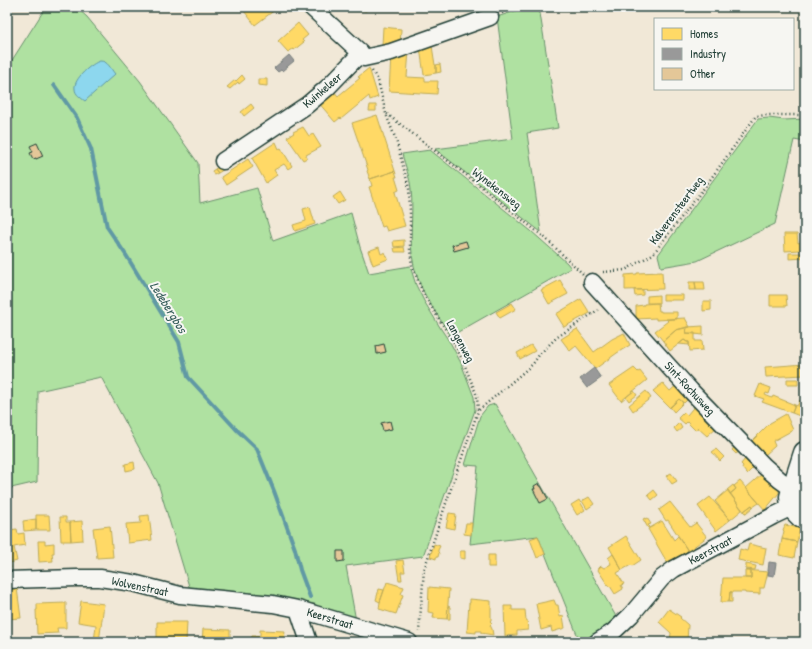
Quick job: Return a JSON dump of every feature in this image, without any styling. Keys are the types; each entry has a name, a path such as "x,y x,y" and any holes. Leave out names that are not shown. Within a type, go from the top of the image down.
{"main road":[{"path":"797,504 805,453"}],"street":[{"name":"Kwinkeleer","path":"223,160 306,105 327,88 361,53 311,7"},
{"path":"364,58 391,52 490,18"},
{"name":"Sint-Rochusweg","path":"588,278 691,391 764,466 787,485 797,504"},
{"name":"Keerstraat","path":"597,642 613,632 627,619 662,578 674,569 797,504"},
{"name":"Wolvenstraat","path":"7,580 100,578 133,583 180,595 273,604"},
{"name":"Keerstraat","path":"273,604 414,638"},
{"path":"298,609 309,642"}],"path":[{"path":"490,18 521,7"},
{"name":"Langenweg","path":"364,58 378,80 386,114 396,140 410,188 410,250 412,266 424,294 454,343 477,396 478,411 424,570 414,638"},
{"name":"Wynekensweg","path":"386,114 478,184 545,238 588,278"},
{"name":"Kalverensteertweg","path":"588,278 625,270 653,254 704,188 756,116 805,115"},
{"path":"478,411 532,364 556,338 611,302"}],"green space":[{"path":"46,7 76,7 87,17 140,81 198,163 200,203 257,188 273,241 351,213 369,273 410,266 416,285 424,301 461,363 474,397 475,410 423,556 346,566 356,621 325,612 315,604 275,597 191,593 158,483 101,377 38,391 37,482 7,489 7,68"},
{"path":"495,7 516,7 496,13"},
{"path":"527,7 539,7 558,128 527,133 541,232 435,149 513,139 497,17"},
{"path":"769,118 784,120 805,119 805,142 794,140 775,224 697,261 661,267 658,255 758,119"},
{"path":"430,150 531,231 571,268 451,336 420,285 412,257 411,189 409,176 402,154"},
{"path":"495,404 618,620 598,635 580,642 538,536 470,544 478,466 465,465 480,416 488,406"}],"water":[{"path":"100,61 107,64 115,74 85,101 76,93 75,85 84,72 92,65"}],"building: Homes":[{"path":"241,7 274,7 276,9 255,25"},
{"path":"345,7 367,7 366,11"},
{"path":"298,23 308,35 302,40 304,42 294,50 293,49 288,52 278,41"},
{"path":"383,27 401,29 400,46 382,45"},
{"path":"432,46 436,73 424,75 420,48"},
{"path":"409,50 407,77 425,78 425,81 438,81 437,94 389,91 391,56"},
{"path":"440,64 441,72 436,73 436,65"},
{"path":"369,68 378,97 370,100 369,96 341,119 340,118 335,122 318,102 333,90 338,96 360,78 358,77"},
{"path":"242,75 245,79 239,84 238,82 230,89 227,87 235,80 236,81"},
{"path":"258,79 267,79 267,86 258,85"},
{"path":"251,104 254,108 244,116 241,112"},
{"path":"370,105 376,105 376,111 369,111"},
{"path":"377,115 395,171 370,179 352,123"},
{"path":"303,127 309,136 313,134 321,147 306,155 307,158 303,160 287,137"},
{"path":"276,142 279,149 281,148 292,166 288,169 284,164 274,170 277,175 266,183 252,158"},
{"path":"248,159 253,167 226,185 221,177"},
{"path":"224,163 226,168 218,173 215,169"},
{"path":"215,169 218,173 214,175 212,171"},
{"path":"395,171 397,177 395,177 399,190 395,192 405,226 387,231 385,226 382,227 369,187 372,186 370,179"},
{"path":"340,192 345,200 338,204 333,197"},
{"path":"310,207 315,224 295,231 293,225 306,221 303,209"},
{"path":"784,234 797,234 798,243 800,242 800,250 785,251"},
{"path":"404,240 404,246 394,247 393,241"},
{"path":"379,247 381,254 385,252 388,259 373,265 368,251"},
{"path":"404,247 405,252 395,252 394,248"},
{"path":"789,253 805,253 805,258 789,259"},
{"path":"662,272 663,289 625,290 625,275"},
{"path":"560,280 568,294 549,304 541,290"},
{"path":"689,282 695,282 696,290 689,290"},
{"path":"695,282 704,282 705,290 696,290"},
{"path":"634,290 643,290 643,295 635,296"},
{"path":"659,295 659,303 647,303 647,296"},
{"path":"663,295 683,295 683,300 663,300"},
{"path":"770,295 786,295 787,306 770,306"},
{"path":"581,299 590,313 564,327 556,314"},
{"path":"703,301 711,301 711,310 703,311"},
{"path":"512,303 516,309 500,318 496,312"},
{"path":"658,303 659,311 677,312 677,319 636,319 636,306"},
{"path":"685,318 690,327 676,330 663,341 655,331 668,321 666,319"},
{"path":"703,326 703,335 686,333 687,327"},
{"path":"687,327 686,333 695,333 695,341 702,341 703,350 690,351 689,342 684,340 670,351 663,341 676,330"},
{"path":"577,329 594,352 612,339 624,333 630,345 595,369 576,346 570,351 561,339"},
{"path":"684,340 689,342 689,345 679,344"},
{"path":"531,345 535,351 520,359 517,353"},
{"path":"805,364 805,375 766,377 765,367"},
{"path":"634,368 638,372 640,371 647,380 621,401 609,385"},
{"path":"787,379 798,379 798,385 787,385"},
{"path":"663,383 670,391 679,383 691,396 684,403 679,399 670,408 653,391"},
{"path":"760,384 771,388 769,394 766,393 765,395 772,398 773,396 795,405 792,413 762,402 764,399 755,396"},
{"path":"634,391 637,395 629,401 626,397"},
{"path":"646,391 651,398 633,411 629,405"},
{"path":"804,393 805,418 792,413 795,405 797,406"},
{"path":"679,399 683,403 674,412 670,407"},
{"path":"697,403 719,425 707,436 698,428 695,430 687,422 685,424 678,418 684,412 687,415"},
{"path":"786,414 793,430 773,441 775,446 765,455 752,441 770,423"},
{"path":"679,423 682,428 677,432 674,428"},
{"path":"735,446 740,451 736,454 732,450"},
{"path":"716,449 724,457 720,461 712,452"},
{"path":"745,459 753,468 747,474 742,468 743,466 741,464"},
{"path":"134,462 135,469 126,471 125,464"},
{"path":"671,473 677,481 672,484 666,476"},
{"path":"763,473 779,490 779,493 765,510 746,488"},
{"path":"740,481 759,503 753,507 752,505 744,511 746,513 745,513 730,494 736,489 734,486"},
{"path":"733,485 736,489 730,494 727,490"},
{"path":"654,490 658,495 652,500 648,495"},
{"path":"728,490 742,510 730,520 715,501"},
{"path":"589,497 594,504 587,509 582,501"},
{"path":"710,497 730,520 716,531 698,506"},
{"path":"579,500 585,510 577,515 571,505"},
{"path":"670,502 690,527 696,523 707,537 688,551 668,520 666,521 659,510"},
{"path":"752,505 753,507 746,513 744,511"},
{"path":"449,513 456,514 454,529 446,527"},
{"path":"36,515 49,515 50,530 36,530"},
{"path":"149,515 152,540 128,543 126,524 141,523 140,516"},
{"path":"60,517 66,517 66,522 70,522 71,541 61,541"},
{"path":"647,518 651,524 648,525 650,527 648,528 643,519"},
{"path":"36,519 36,530 24,531 23,521"},
{"path":"82,521 83,540 71,541 70,522"},
{"path":"662,521 674,540 678,536 688,551 668,564 648,529"},
{"path":"466,523 472,523 471,535 464,534"},
{"path":"785,525 800,528 797,542 782,539"},
{"path":"110,526 113,557 97,558 93,528"},
{"path":"7,529 17,529 18,534 24,533 25,545 14,547 17,561 10,563 11,568 7,569"},
{"path":"538,536 545,554 537,558 530,539"},
{"path":"626,536 641,560 622,570 609,547"},
{"path":"782,539 797,542 794,558 779,555"},
{"path":"38,541 45,541 45,544 54,543 54,553 52,553 53,561 39,562"},
{"path":"434,544 440,546 438,550 438,557 436,557 436,559 430,557"},
{"path":"749,544 766,548 763,565 738,560 740,549 747,551"},
{"path":"460,551 465,551 465,559 460,558"},
{"path":"613,554 622,570 617,573 624,584 621,585 623,589 615,594 598,570 601,566 604,568 611,564 608,558"},
{"path":"488,555 495,555 495,567 488,567"},
{"path":"403,560 405,572 401,572 402,580 399,580 396,561"},
{"path":"746,564 756,566 755,570 746,569"},
{"path":"745,570 768,572 764,588 760,588 760,594 730,592 729,602 721,602 723,578 751,578 751,571"},
{"path":"745,571 751,571 751,578 745,578"},
{"path":"387,582 404,587 401,594 403,595 396,614 379,609"},
{"path":"429,587 449,589 447,619 433,618 434,613 428,612"},
{"path":"17,588 21,618 7,619 7,590"},
{"path":"379,589 384,590 380,602 376,600"},
{"path":"730,592 732,592 732,602 729,602"},
{"path":"470,599 491,601 490,621 492,623 490,625 493,635 481,633 481,631 476,631 476,633 467,632"},
{"path":"554,600 556,605 558,605 560,617 563,616 565,628 552,632 551,627 541,630 536,604"},
{"path":"81,601 104,604 99,642 94,642 96,625 78,622"},
{"path":"66,603 66,628 57,628 58,633 37,634 37,604"},
{"path":"448,606 450,607 450,619 447,619"},
{"path":"504,606 512,606 512,610 525,610 528,630 517,631 517,635 505,636"},
{"path":"669,609 681,617 680,618 688,625 687,642 670,642 671,633 659,622"},
{"path":"157,622 187,622 186,642 153,642 157,641"},
{"path":"203,629 230,630 230,642 202,642"},
{"path":"260,630 285,631 284,642 251,642 252,636 260,636"}],"building: Industry":[{"path":"289,55 294,61 282,71 281,70 278,72 274,68"},
{"path":"594,368 601,378 587,388 580,379"},
{"path":"769,562 776,563 774,576 768,575"}],"building: Other":[{"path":"37,143 43,156 33,159 30,153 33,152 30,146"},
{"path":"466,241 468,247 454,251 452,245"},
{"path":"384,344 386,352 377,354 376,346"},
{"path":"390,421 392,429 383,431 381,423"},
{"path":"539,483 548,499 540,503 533,489 535,489 534,486"},
{"path":"337,551 344,551 344,561 337,562"}],"waterway":[{"name":"Ledebergbos","path":"54,85 77,118 91,149 107,227 126,255 179,342 188,377 236,429 257,449 295,549 300,570 310,597"}]}
